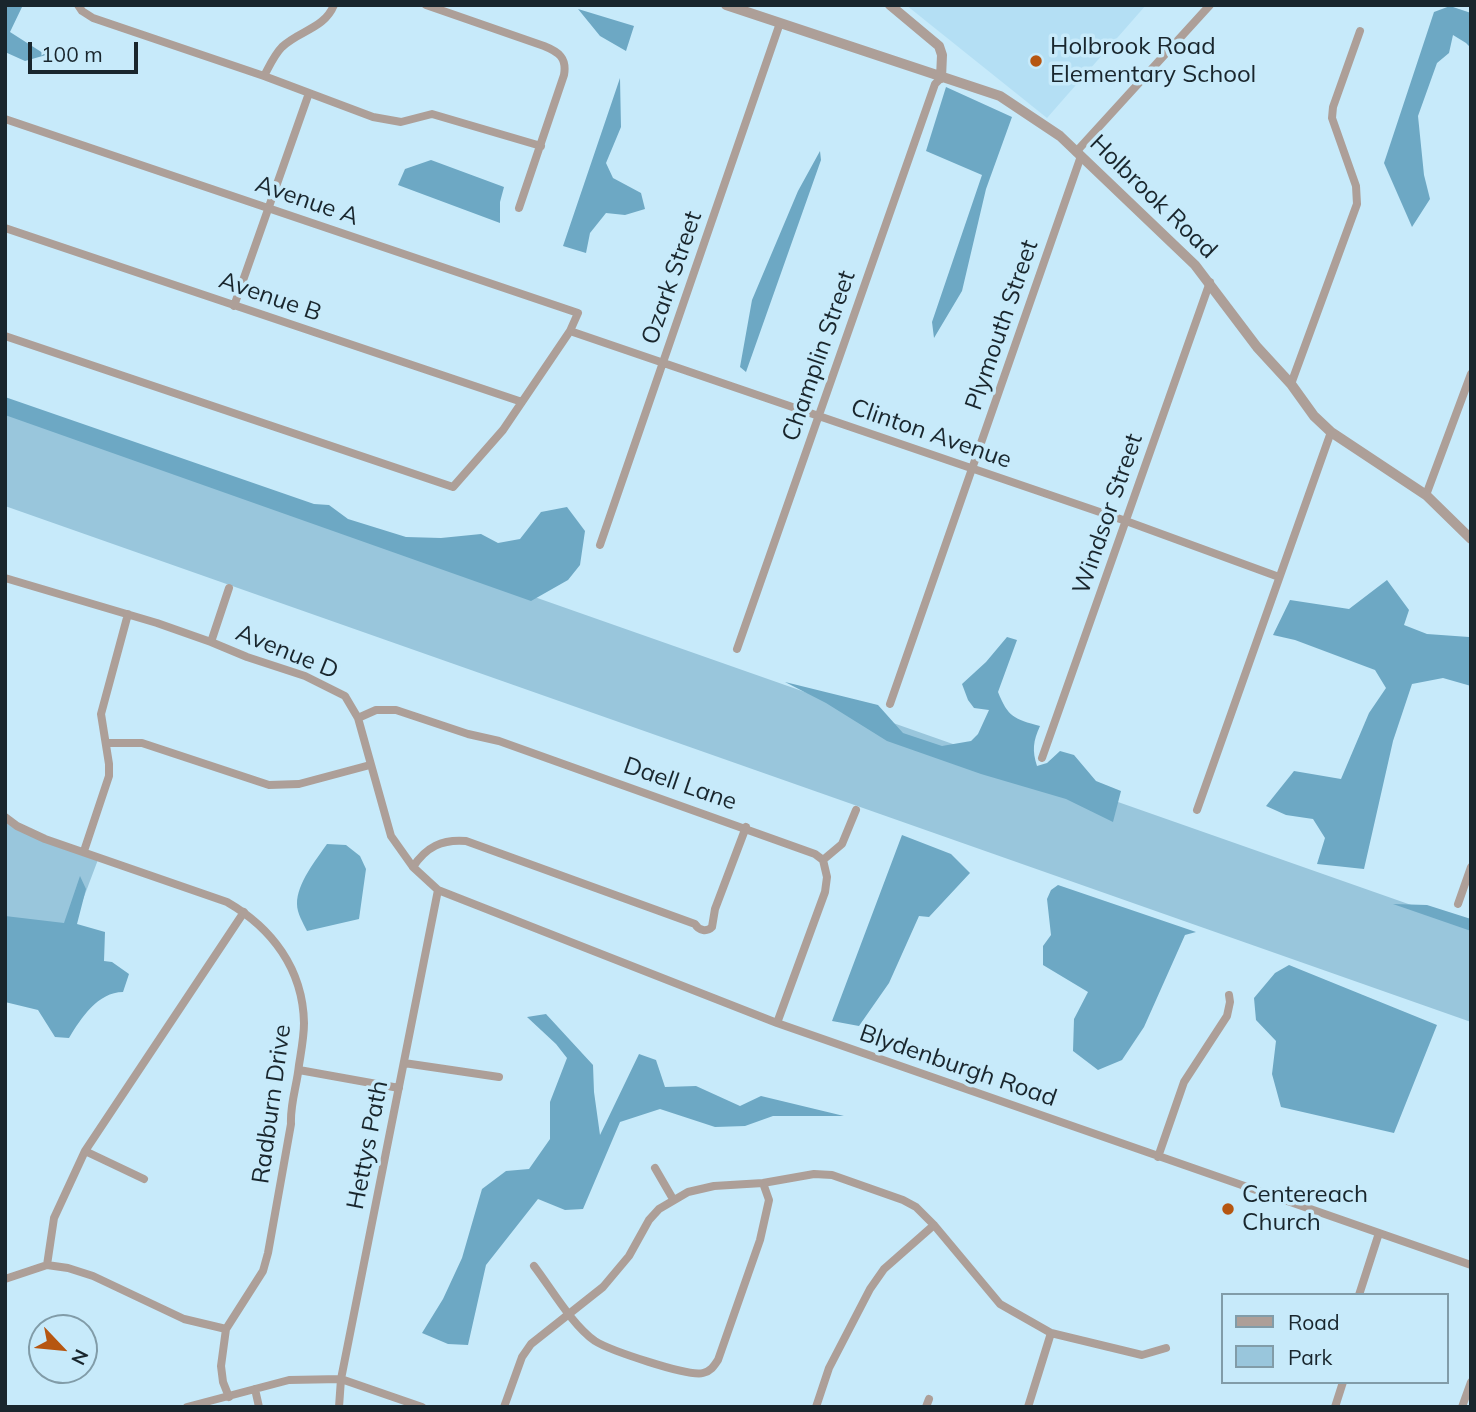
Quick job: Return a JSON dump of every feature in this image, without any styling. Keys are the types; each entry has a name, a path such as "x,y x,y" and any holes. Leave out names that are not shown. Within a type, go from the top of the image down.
{"street":[{"path":"78,5 93,18 384,120 401,122 432,114 541,146"},
{"path":"264,76 280,48 293,38 322,24 334,5"},
{"path":"426,5 552,50 560,54 564,61 564,75 519,208"},
{"name":"Holbrook Road","path":"726,5 1000,96 1042,123 1176,246 1210,282 1257,347 1291,384 1301,401 1331,432 1426,495 1471,539"},
{"path":"890,5 939,46 942,55 941,78"},
{"path":"1078,154 1210,5"},
{"name":"Ozark Street","path":"600,545 780,23"},
{"path":"1291,384 1357,204 1356,186 1332,118 1360,31"},
{"name":"Champlin Street","path":"737,649 935,84 941,78"},
{"path":"234,306 309,93"},
{"name":"Avenue A","path":"5,119 579,313 570,331"},
{"name":"Plymouth Street","path":"890,704 1078,154"},
{"name":"Avenue B","path":"5,228 522,402"},
{"name":"Windsor Street","path":"1042,758 1210,282"},
{"path":"5,336 453,487 503,430 570,331"},
{"name":"Clinton Avenue","path":"570,331 663,361 1279,577"},
{"path":"1426,495 1471,374"},
{"path":"1197,810 1331,432"},
{"name":"Avenue D","path":"5,578 128,614 211,642 323,683 345,696 358,718 391,836 413,867 438,890"},
{"path":"211,642 229,588"},
{"path":"84,851 109,776 101,714 128,614"},
{"name":"Daell Lane","path":"358,718 385,709 406,712 468,734 499,741 746,827 807,849 823,860"},
{"path":"106,743 142,743 269,785 299,785 370,765"},
{"path":"777,1023 825,892 827,877 823,860 842,844 856,810"},
{"name":"Radburn Drive","path":"5,817 17,826 46,839 227,902 244,912 276,941 297,982 304,1024 299,1070 292,1096 291,1124 263,1271 226,1329 221,1366 229,1398"},
{"path":"413,867 420,856 438,843 466,841 706,930 712,927 715,909 746,827"},
{"path":"1458,904 1471,867"},
{"name":"Blydenburgh Road","path":"438,890 777,1023 1471,1265"},
{"name":"Hettys Path","path":"339,1407 341,1379 438,890"},
{"path":"47,1265 54,1218 85,1151 244,912"},
{"path":"1158,1157 1184,1082 1227,1016 1229,995"},
{"path":"404,1063 499,1077"},
{"path":"299,1070 399,1088"},
{"path":"85,1151 144,1179"},
{"path":"655,1168 673,1199"},
{"path":"504,1407 522,1357 544,1332 603,1287 629,1256 649,1220 673,1199 713,1186 763,1183 814,1174 832,1175 903,1200 916,1208 934,1225 1000,1304 1051,1333 1142,1355 1166,1348"},
{"path":"534,1266 570,1314 594,1340 692,1374 704,1373 713,1368 718,1360 760,1240 769,1200 763,1183"},
{"path":"816,1407 829,1368 870,1289 884,1269 934,1225"},
{"path":"1360,1293 1379,1233"},
{"path":"5,1279 47,1265 68,1268 93,1276 184,1319 226,1329"},
{"path":"1028,1407 1051,1333"},
{"path":"187,1407 289,1380 341,1379 422,1407"},
{"path":"1462,1407 1471,1382"},
{"path":"1335,1407 1342,1384"},
{"path":"256,1389 259,1407"}],"shaded area":[{"path":"5,5 22,7 10,32 46,55 25,61 5,52"},
{"name":"Holbrook Road Elementary School","path":"906,5 1146,5 1047,118"},
{"path":"1450,6 1471,13 1471,48 1453,35 1449,53 1437,63 1418,116 1424,175 1430,199 1412,227 1384,163 1434,12"},
{"path":"578,9 634,26 626,51 600,36"},
{"path":"620,78 621,127 606,163 613,178 641,193 645,209 625,215 606,213 590,233 586,253 563,246"},
{"path":"946,87 1012,117 986,189 962,291 934,338 932,322 982,175 926,151"},
{"path":"820,151 821,160 746,372 740,367 752,300 798,191"},
{"path":"431,160 504,187 500,202 500,223 398,185 405,169"},
{"path":"5,397 314,504 329,505 348,519 406,537 441,538 481,534 498,543 520,539 541,512 567,507 585,531 580,565 568,580 531,601 5,415"},
{"path":"1387,580 1409,610 1404,625 1427,634 1469,637 1471,686 1443,678 1412,684 1393,741 1364,869 1317,864 1325,838 1313,819 1286,815 1266,806 1294,771 1341,779 1369,713 1386,688 1375,670 1295,640 1273,635 1290,600 1349,609"},
{"path":"1007,637 1017,640 998,692 1013,716 1040,726 1034,746 1037,766 1047,763 1060,751 1074,755 1096,781 1121,791 1113,822 1066,799 981,774 887,741 826,703 785,682 878,705 903,733 942,746 971,741 978,734 989,710 974,708 962,684 986,662"},
{"path":"902,835 951,854 970,873 929,917 919,916 889,983 859,1026 832,1021"},
{"path":"327,844 346,845 360,856 366,869 359,919 307,931 298,911 298,896 308,872"},
{"path":"80,876 86,889 77,924 105,932 104,961 112,962 129,974 123,992 114,993 98,1001 69,1038 55,1037 38,1010 5,1002 5,916 64,923"},
{"path":"1058,885 1196,932 1185,935 1144,1027 1122,1060 1098,1070 1073,1051 1074,1019 1088,992 1043,965 1043,946 1051,935 1047,899 1051,890"},
{"path":"1393,904 1427,905 1471,919 1471,931"},
{"path":"1289,965 1437,1025 1394,1133 1281,1107 1272,1074 1276,1041 1256,1020 1254,998 1275,973"},
{"path":"546,1014 593,1065 600,1135 639,1054 656,1060 665,1087 696,1086 740,1106 761,1096 844,1116 773,1116 745,1126 715,1127 660,1109 620,1122 583,1209 565,1210 538,1199 486,1265 468,1345 448,1344 422,1333 443,1299 462,1258 482,1189 506,1171 529,1169 550,1139 550,1102 567,1058 527,1017"}],"green space":[{"path":"5,411 1471,926 1471,1022 5,506"},
{"path":"5,817 17,826 99,857 73,926 5,919"}],"place":[{"name":"Holbrook Road Elementary School","path":"1036,61"},
{"name":"Centereach Church","path":"1228,1209"}]}
